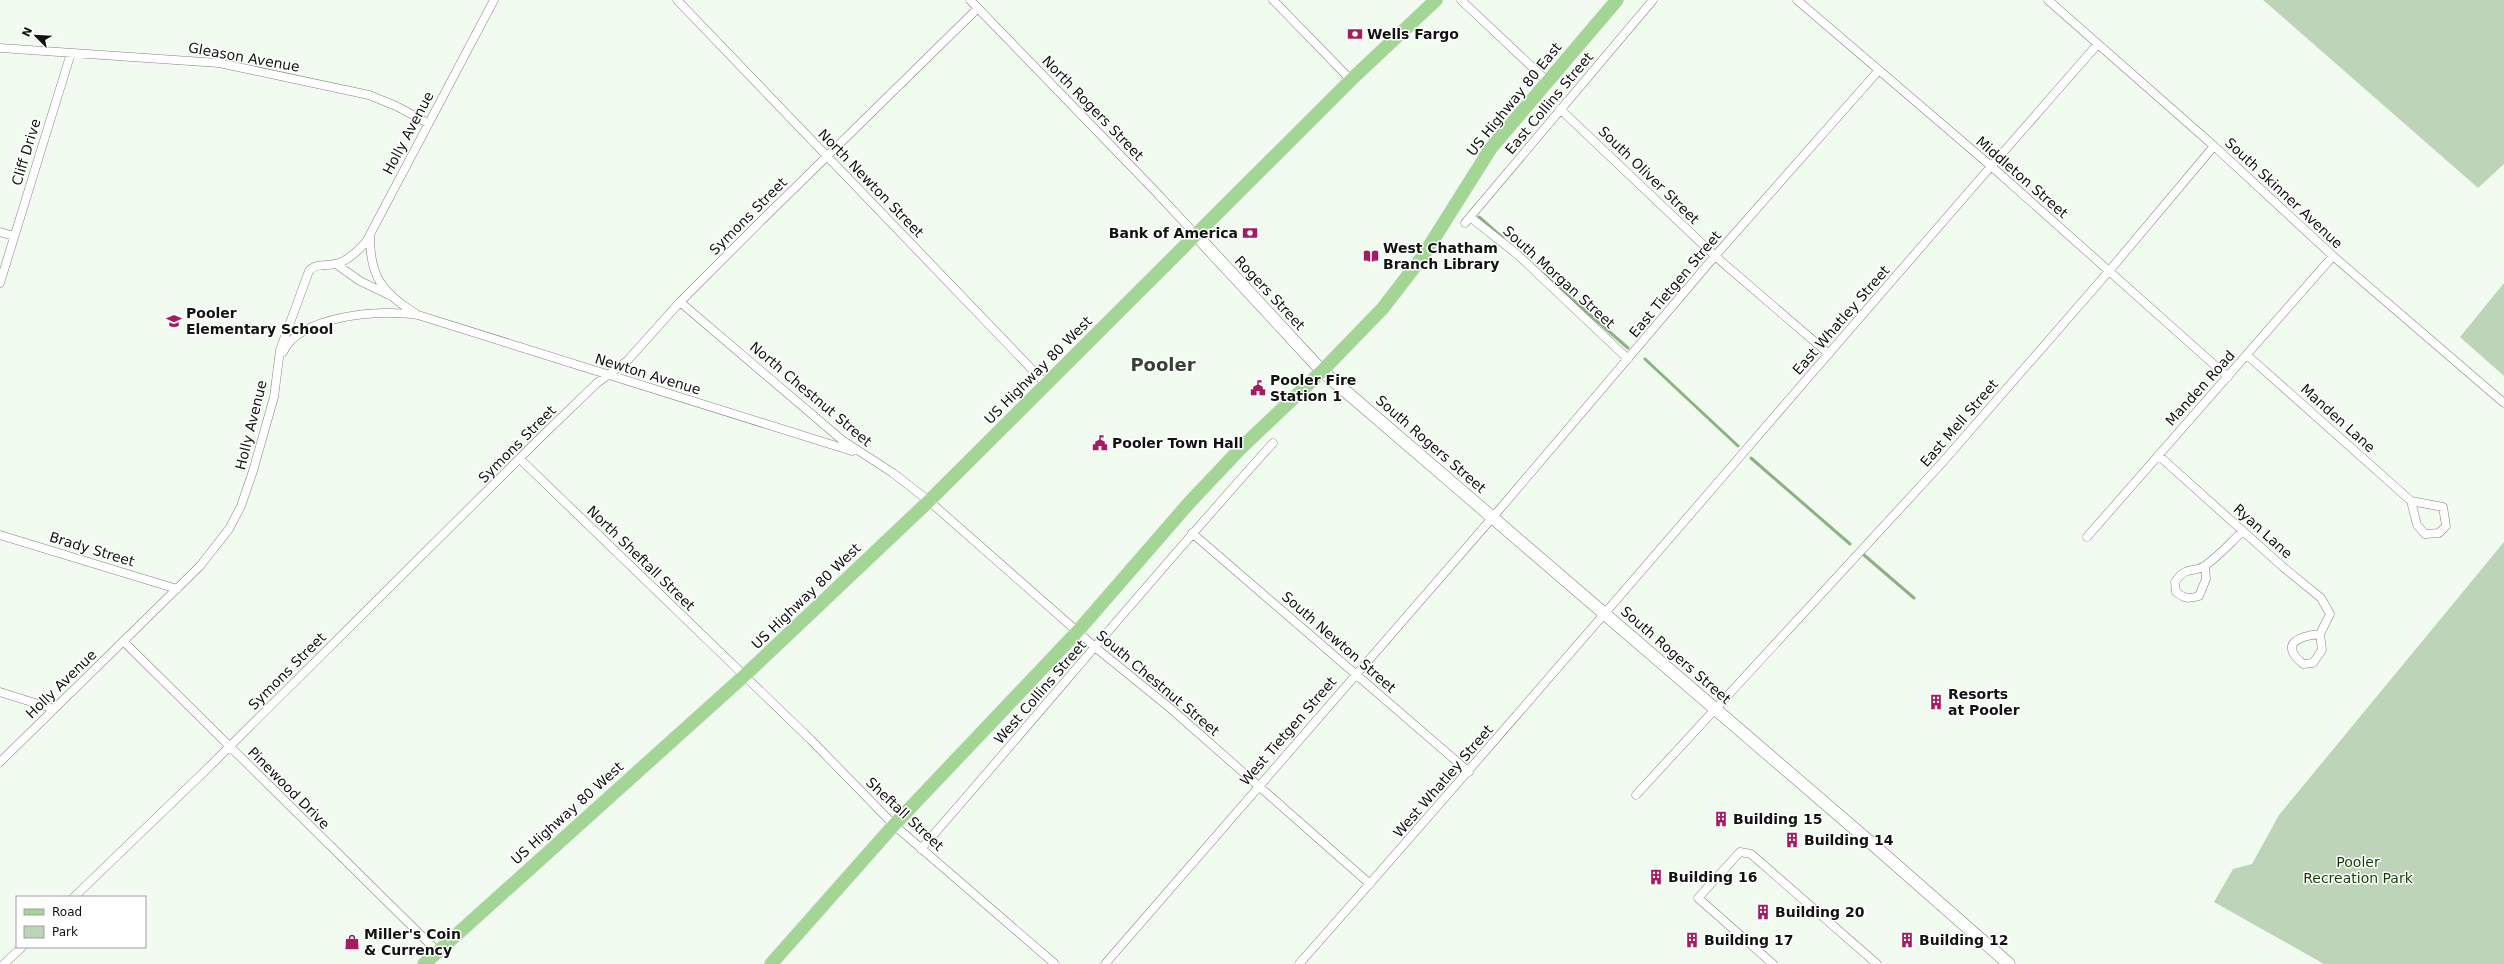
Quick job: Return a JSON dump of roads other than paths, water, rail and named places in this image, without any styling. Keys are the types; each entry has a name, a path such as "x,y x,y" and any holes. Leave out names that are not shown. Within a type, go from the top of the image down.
{"main road":[{"path":"1196,235 1350,80 1436,0"},
{"name":"US Highway 80 East","path":"1322,371 1383,308 1423,256 1491,148 1617,0"},
{"name":"US Highway 80 West","path":"424,964 744,676 929,501 1196,235"},
{"path":"771,964 894,825 1077,632 1189,503 1240,448 1322,371"}],"street":[{"name":"Holly Avenue","path":"0,762 213,552 238,514 253,472 274,397 282,342 309,271 316,265 336,264 354,255 370,237 428,123 494,0"},
{"name":"North Newton Street","path":"677,0 1046,384"},
{"name":"North Rogers Street","path":"970,0 1156,191 1196,235"},
{"path":"1273,0 1350,80"},
{"path":"1461,0 1547,82"},
{"name":"East Collins Street","path":"1467,220 1654,0"},
{"name":"Middleton Street","path":"1797,0 2110,270 2228,377"},
{"name":"South Skinner Avenue","path":"2048,0 2214,146 2333,256 2504,404"},
{"name":"Symons Street","path":"75,896 230,747 589,391 627,361 680,302 978,8"},
{"name":"East Whatley Street","path":"1604,612 2098,45"},
{"name":"Gleason Avenue","path":"0,48 183,59 224,64 369,95 396,106 428,123"},
{"name":"Cliff Drive","path":"0,283 3,264 14,236 71,53"},
{"name":"East Tietgen Street","path":"1493,517 1715,256 1879,70"},
{"name":"South Oliver Street","path":"1560,109 1715,256 1829,354"},
{"name":"East Mell Street","path":"1636,795 1714,708 1935,470 2110,270 2214,146"},
{"name":"South Morgan Street","path":"1467,220 1518,256 1628,359"},
{"path":"0,232 14,236"},
{"name":"Rogers Street","path":"1196,235 1322,371"},
{"name":"Newton Avenue","path":"370,237 373,269 378,281 391,296"},
{"name":"Manden Road","path":"2087,537 2333,256"},
{"name":"Newton Avenue","path":"336,264 365,285 391,296 418,315"},
{"name":"North Chestnut Street","path":"680,302 842,440 893,473 929,501"},
{"name":"Newton Avenue","path":"277,372 285,347 293,338 309,328 368,315 394,313 418,315 608,376 841,447 870,459"},
{"name":"Manden Lane","path":"2247,355 2411,501"},
{"name":"South Rogers Street","path":"1322,371 1604,612 2007,963"},
{"name":"West Collins Street","path":"921,848 1096,648 1192,533 1273,443"},
{"name":"Ryan Lane","path":"2158,455 2321,598 2330,614 2320,634"},
{"name":"North Sheftall Street","path":"520,459 744,676"},
{"name":"South Chestnut Street","path":"929,501 1077,632 1170,708 1370,884"},
{"path":"2411,501 2443,507 2446,526 2439,533 2425,534 2417,525 2411,501"},
{"name":"West Tietgen Street","path":"1105,964 1356,673 1493,517"},
{"path":"2205,566 2206,579 2200,596 2190,599 2183,598 2176,592 2175,582 2181,574 2190,569 2205,566 2243,531"},
{"name":"South Newton Street","path":"1192,533 1469,772"},
{"name":"Brady Street","path":"0,535 177,589"},
{"name":"West Whatley Street","path":"1299,964 1469,772 1604,612"},
{"name":"Pinewood Drive","path":"123,641 437,951"},
{"name":"Sheftall Street","path":"744,676 811,740 894,825 1055,964"},
{"path":"0,692 54,709"},
{"path":"1773,964 1698,898 1740,852 1751,854 1877,964"},
{"path":"4,964 21,948"}],"waterway":[{"path":"1479,217 1503,238"},
{"path":"1543,274 1628,348"},
{"path":"1645,359 1738,446"},
{"path":"1751,458 1850,544"},
{"path":"1864,555 1914,598"}],"place":[{"name":"Wells Fargo","path":"1355,34"},
{"name":"Bank of America","path":"1250,233"},
{"name":"West Chatham Branch Library","path":"1371,256"},
{"name":"Pooler Elementary School","path":"174,321"},
{"name":"Pooler Fire Station 1","path":"1258,388"},
{"name":"Pooler Town Hall","path":"1100,443"},
{"name":"Resorts at Pooler","path":"1936,702"},
{"name":"Building 15","path":"1721,819"},
{"name":"Building 14","path":"1792,840"},
{"name":"Building 16","path":"1656,877"},
{"name":"Building 20","path":"1763,912"},
{"name":"Building 17","path":"1692,940"},
{"name":"Building 12","path":"1907,940"},
{"name":"Miller's Coin & Currency","path":"352,942"}],"district":[{"name":"Pooler","path":"1163,364"}],"park label":[{"name":"Pooler Recreation Park","path":"2358,870"}]}
